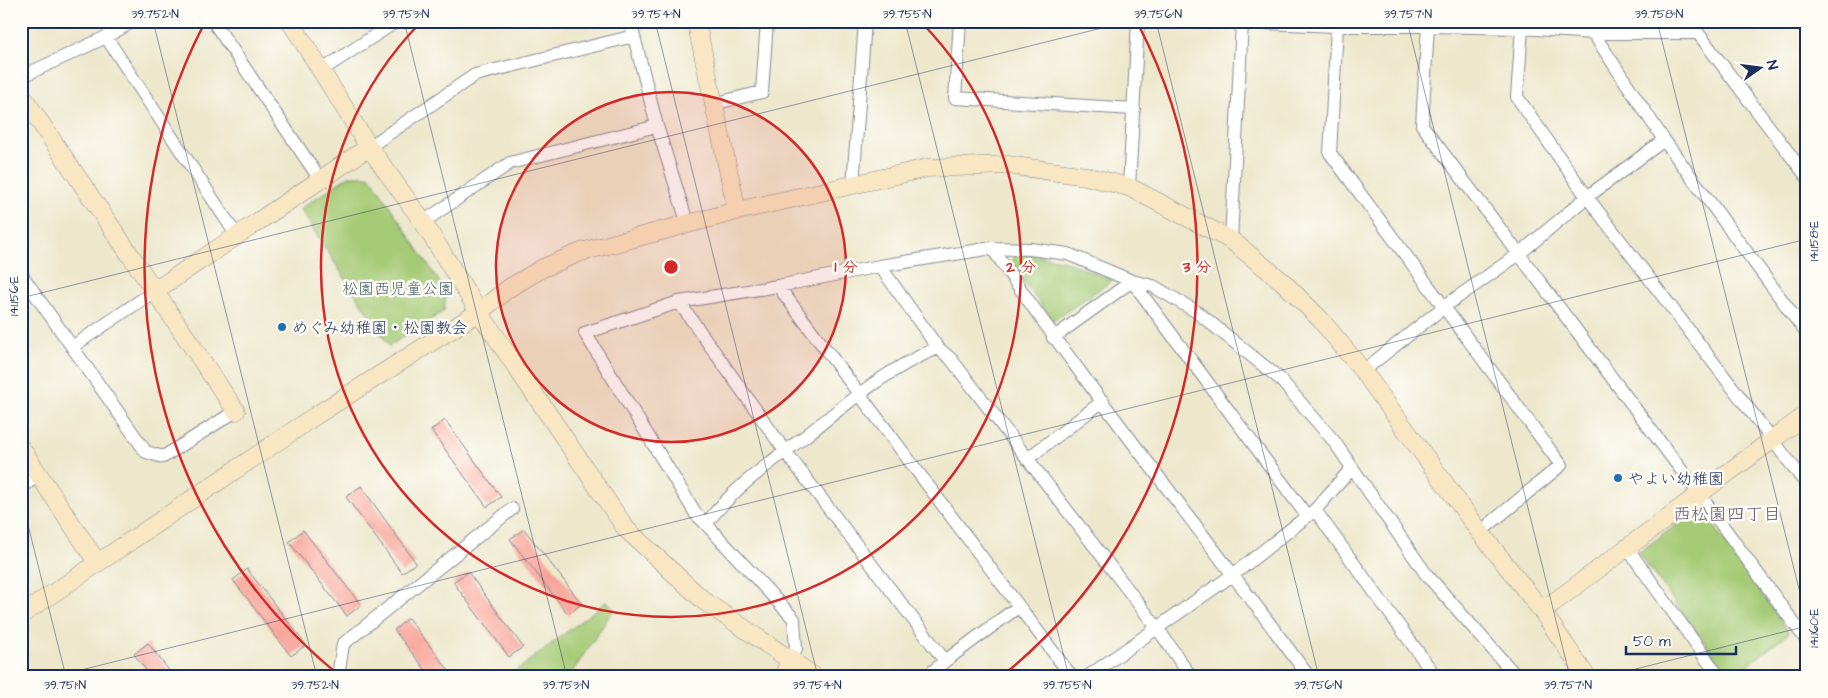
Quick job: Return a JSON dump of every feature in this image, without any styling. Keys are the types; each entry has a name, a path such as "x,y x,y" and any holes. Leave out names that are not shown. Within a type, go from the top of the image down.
{"street":[{"path":"21,77 106,37 133,21"},
{"path":"213,21 321,181"},
{"path":"290,21 369,147 423,222 480,312 626,528 704,601 792,658 815,677"},
{"path":"630,21 658,126 688,225"},
{"path":"696,21 737,211"},
{"path":"713,104 762,92 767,21"},
{"path":"853,185 864,21"},
{"path":"960,21 955,98 1134,109"},
{"path":"1129,187 1138,21"},
{"path":"1235,21 1337,26 1522,28 1593,33 1698,34 1807,177"},
{"path":"322,70 394,22"},
{"path":"1231,240 1242,22"},
{"path":"1337,26 1330,153 1561,465 1480,532"},
{"path":"1428,26 1422,125 1700,495 1807,641"},
{"path":"1522,28 1517,97 1587,197 1807,486"},
{"path":"1593,33 1664,140 1807,334"},
{"path":"72,348 475,75 634,36"},
{"path":"106,37 236,236"},
{"path":"21,94 156,290 236,411 163,457 146,452 21,274"},
{"path":"423,222 510,163 658,126"},
{"path":"1363,371 1445,306 1519,254 1587,197 1664,140"},
{"path":"21,615 315,416 480,312 508,288 543,268 581,252 737,211 927,168 1008,165 1086,176 1129,187 1231,240 1283,282 1320,319 1363,371 1480,532 1542,611 1587,677"},
{"path":"992,248 1053,338 1234,574 1309,677"},
{"path":"783,677 796,649 794,619 696,514 586,333 679,302 992,248 1030,249 1068,254 1132,281 1154,286 1197,312 1279,378 1333,440 1426,574 1517,677"},
{"path":"880,266 938,348 951,359 1158,629 1191,677"},
{"path":"1053,338 1132,281"},
{"path":"1132,281 1436,677"},
{"path":"778,286 1072,677"},
{"path":"679,302 785,451 945,661"},
{"path":"706,524 732,495 785,451 860,394 924,353 938,348"},
{"path":"1027,459 1103,401"},
{"path":"1542,611 1807,414"},
{"path":"21,448 97,562"},
{"path":"1087,677 1234,574 1311,513 1352,468"},
{"path":"21,487 40,475"},
{"path":"338,677 343,644 512,509"},
{"path":"1628,548 1719,677"},
{"path":"926,677 1018,607"}],"green space":[{"name":"松園西児童公園","path":"349,176 370,176 446,292 444,311 389,346 300,209"},
{"path":"1017,252 1062,260 1113,280 1053,321 1011,265"},
{"path":"1701,507 1789,633 1733,677 1730,677 1638,553"},
{"path":"607,601 614,609 569,677 508,677"}],"building":[{"path":"445,420 501,497 487,507 431,430"},
{"path":"361,486 416,563 402,573 346,497"},
{"path":"524,529 582,604 568,614 510,539"},
{"path":"303,530 361,605 347,616 289,542"},
{"path":"247,569 306,645 291,656 233,580"},
{"path":"468,572 523,647 509,657 453,582"},
{"path":"408,618 454,677 431,677 394,630"},
{"path":"148,643 174,677 151,677 134,654"}],"place":[{"name":"めぐみ幼稚園・松園教会","path":"282,327"},
{"name":"やよい幼稚園","path":"1618,478"}],"district":[{"name":"西松園四丁目","path":"1727,514"}]}
